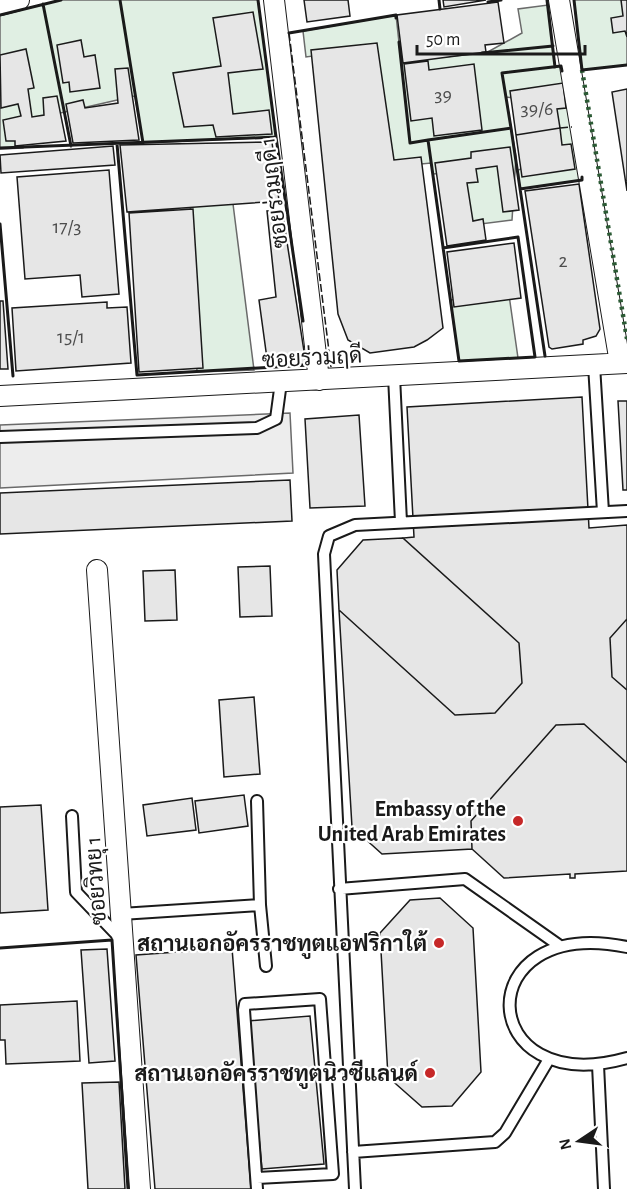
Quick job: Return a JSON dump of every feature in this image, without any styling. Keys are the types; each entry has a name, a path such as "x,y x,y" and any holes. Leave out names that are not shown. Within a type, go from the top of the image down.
{"street":[{"path":"0,4 19,0"},
{"name":"ซอยร่วมฤดี 1","path":"274,0 319,380"},
{"path":"559,0 624,363"},
{"name":"ซอยร่วมฤดี","path":"0,396 624,363"},
{"name":"ซอยวิทยุ 1","path":"97,570 140,1189"}],"lane":[{"path":"594,365 603,512"},
{"path":"394,376 401,522"},
{"path":"0,437 257,428 276,419 281,382"},
{"path":"355,1189 324,554 329,536 355,525 627,511"},
{"path":"256,801 260,905 266,966"},
{"path":"72,816 76,892 123,940"},
{"path":"339,889 465,879 560,946"},
{"path":"121,914 260,905"},
{"path":"627,935 622,946 589,943 560,946 540,954 521,969 512,983 509,1005 514,1027 525,1044 549,1059 564,1064 598,1065 627,1058"},
{"path":"320,999 333,1174 257,1184 243,1010 245,1004 320,999"},
{"path":"353,1152 495,1142 505,1132 549,1059"},
{"path":"598,1065 604,1189"}],"green space":[{"path":"61,0 258,0 276,137 143,143 135,96 25,121 23,148 0,149 0,15"},
{"path":"574,0 627,0 627,65 582,70"},
{"path":"548,5 555,66 561,66 582,180 520,189 518,170 556,157 549,102 506,97 516,157 512,220 465,226 459,172 433,174 431,163 390,167 371,48 306,57 303,31 396,15 401,61 486,53 522,33 518,9"},
{"path":"232,196 254,370 197,372 190,200"},
{"path":"509,295 518,358 459,361 450,300"}],"shaded area":[{"path":"290,413 293,473 0,488 0,425"}],"building":[{"path":"304,0 348,0 350,16 307,22"},
{"path":"443,0 486,0 444,7"},
{"path":"621,0 627,0 627,37 625,31 613,33 611,18 623,16"},
{"path":"498,2 504,43 485,45 486,52 403,63 397,15"},
{"path":"253,12 263,69 228,73 233,114 269,110 272,134 216,137 213,125 184,127 173,73 221,66 213,18"},
{"path":"81,40 84,57 95,55 100,88 70,92 69,82 63,83 57,45"},
{"path":"377,43 394,160 421,157 443,328 414,347 370,353 348,340 338,314 311,50"},
{"path":"26,49 34,88 28,89 32,117 44,115 43,98 57,96 66,141 15,146 15,141 6,141 3,120 21,116 18,104 1,108 0,55"},
{"path":"428,61 429,70 474,64 482,130 434,136 432,118 411,121 404,64"},
{"path":"128,68 139,140 73,143 66,104 83,100 85,108 118,103 115,69"},
{"path":"563,83 566,108 557,109 560,128 516,135 510,91"},
{"path":"627,89 627,191 612,92"},
{"path":"560,128 562,145 571,144 575,169 522,177 516,135"},
{"path":"272,142 279,201 127,212 120,145"},
{"path":"113,146 115,165 1,173 0,155"},
{"path":"510,147 519,210 503,212 497,166 476,169 478,182 467,183 473,221 483,219 486,240 447,246 435,163 471,158 471,152"},
{"path":"109,170 119,294 82,297 80,275 25,279 17,177"},
{"path":"579,184 600,329 596,336 583,340 583,344 552,349 549,347 525,191"},
{"path":"193,209 203,368 139,372 129,213"},
{"path":"282,210 306,364 268,366 259,300 276,297 267,211"},
{"path":"514,243 521,298 454,307 447,252"},
{"path":"0,301 3,301 8,369 0,369"},
{"path":"107,302 107,308 127,307 131,363 16,371 12,308"},
{"path":"582,397 589,528 627,525 627,619 610,638 612,677 627,690 627,763 584,724 556,725 471,821 472,849 382,854 352,827 339,610 455,715 495,713 522,683 519,643 403,538 414,537 407,407"},
{"path":"618,401 627,401 627,490 623,490"},
{"path":"359,415 365,506 310,508 305,419"},
{"path":"290,480 292,521 0,534 0,493"},
{"path":"403,538 519,643 522,683 495,713 455,715 339,610 337,570 363,540"},
{"path":"270,566 272,616 240,617 238,567"},
{"path":"175,570 177,620 145,621 143,571"},
{"path":"627,619 627,690 612,677 610,638"},
{"path":"254,697 260,774 224,777 219,700"},
{"path":"584,724 627,763 627,871 575,874 575,878 570,878 570,874 504,878 472,849 471,821 556,725"},
{"path":"244,795 248,826 199,833 195,801"},
{"path":"192,798 196,830 147,836 143,805"},
{"path":"41,805 48,910 0,913 0,807"},
{"path":"440,898 473,928 481,1072 452,1106 422,1107 388,1077 380,933 410,900"},
{"path":"232,948 251,1189 155,1189 136,955"},
{"path":"107,949 115,1061 89,1063 81,950"},
{"path":"77,1001 80,1061 6,1064 5,1040 0,1040 0,1005"},
{"path":"310,1016 324,1164 262,1169 248,1021"},
{"path":"119,1082 125,1189 88,1189 82,1083"}],"hedge":[{"path":"582,70 627,339"}],"fence":[{"path":"289,33 331,367"},
{"path":"560,128 572,127"}],"wall":[{"path":"0,15 61,0"},
{"path":"120,0 143,143"},
{"path":"0,148 276,137 258,0"},
{"path":"439,0 440,9"},
{"path":"488,2 501,0"},
{"path":"547,0 555,67"},
{"path":"574,0 582,70 627,65"},
{"path":"43,4 71,146"},
{"path":"289,33 396,15 396,18"},
{"path":"399,42 410,143 428,140 459,361 535,357 518,237 443,248"},
{"path":"482,53 553,46"},
{"path":"511,128 502,73 561,66 562,71"},
{"path":"428,140 511,128 545,356"},
{"path":"276,137 303,321"},
{"path":"117,144 137,375 309,365"},
{"path":"520,189 582,180 582,177"},
{"path":"0,224 13,376"},
{"path":"0,948 112,940 128,1189"}],"place":[{"name":"Embassy of the United Arab Emirates","path":"518,821"},
{"name":"สถานเอกอัครราชทูตแอฟริกาใต้","path":"439,943"},
{"name":"สถานเอกอัครราชทูตนิวซีแลนด์","path":"430,1073"}]}
